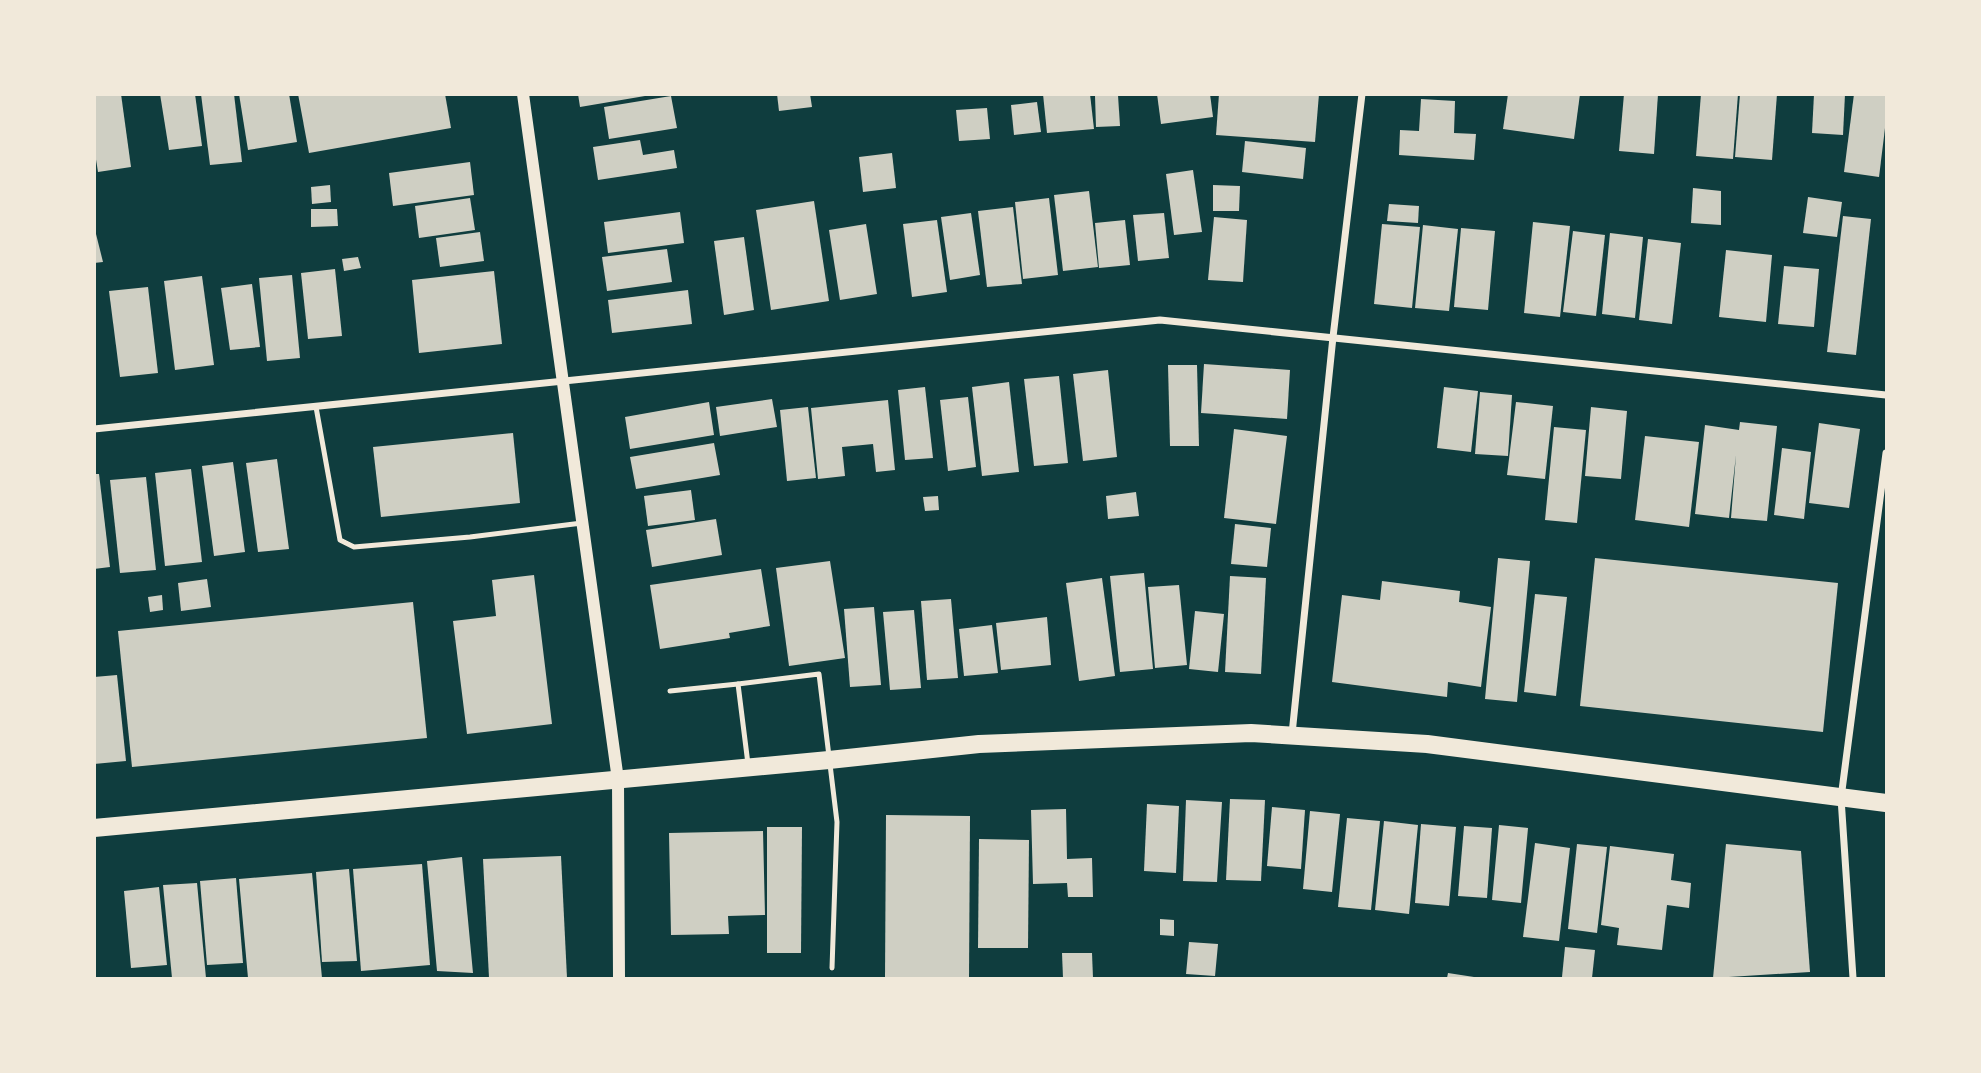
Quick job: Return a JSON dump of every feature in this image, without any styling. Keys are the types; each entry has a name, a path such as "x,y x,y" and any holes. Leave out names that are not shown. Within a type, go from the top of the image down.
{"main road":[{"path":"94,828 979,744 1251,733 1427,744 1886,803"}],"street":[{"path":"523,94 618,780 619,978"},
{"path":"1292,735 1333,337 1362,94"},
{"path":"94,429 1160,320 1886,396"},
{"path":"1853,978 1841,798 1886,453"}],"lane":[{"path":"316,407 340,540 354,547 470,537 582,523"},
{"path":"670,691 819,674 837,822 832,968"},
{"path":"738,684 749,767"}],"building":[{"path":"94,94 121,94 131,167 98,172 94,147"},
{"path":"160,94 195,94 202,146 169,150"},
{"path":"201,94 234,94 242,162 210,165"},
{"path":"239,94 289,94 297,142 248,150"},
{"path":"298,94 445,94 451,128 309,153"},
{"path":"578,94 645,94 645,96 580,107"},
{"path":"777,94 810,94 812,107 779,111"},
{"path":"1043,94 1090,94 1094,129 1047,133"},
{"path":"1157,94 1210,94 1213,117 1161,124"},
{"path":"1219,94 1319,94 1315,142 1216,135"},
{"path":"1508,94 1580,94 1574,139 1503,129"},
{"path":"1624,94 1658,94 1654,154 1619,151"},
{"path":"1701,94 1738,94 1733,159 1696,156"},
{"path":"1740,94 1777,94 1772,160 1735,157"},
{"path":"1814,94 1845,94 1843,135 1812,133"},
{"path":"1854,94 1886,94 1886,120 1879,177 1844,172"},
{"path":"1118,95 1120,126 1096,127 1095,96"},
{"path":"671,96 677,128 609,139 604,107"},
{"path":"1421,99 1455,101 1454,133 1476,134 1474,160 1399,155 1400,130 1419,131"},
{"path":"1037,102 1041,132 1014,135 1011,105"},
{"path":"987,108 990,139 959,141 956,110"},
{"path":"640,140 643,155 674,150 677,168 598,180 593,147"},
{"path":"1245,141 1306,148 1303,179 1242,172"},
{"path":"892,153 896,188 863,192 859,157"},
{"path":"470,162 474,195 393,206 389,173"},
{"path":"1193,170 1202,232 1174,235 1166,174"},
{"path":"330,185 331,202 312,204 311,187"},
{"path":"1213,185 1240,186 1239,211 1213,211"},
{"path":"1693,188 1721,191 1721,225 1691,223"},
{"path":"1089,191 1098,267 1063,271 1054,195"},
{"path":"1808,197 1842,202 1837,237 1803,233"},
{"path":"470,198 475,230 419,238 415,206"},
{"path":"1049,198 1058,275 1023,279 1015,202"},
{"path":"814,201 829,301 771,310 756,210"},
{"path":"1389,204 1419,206 1418,223 1387,221"},
{"path":"1013,207 1022,284 987,287 978,211"},
{"path":"311,209 337,209 338,226 311,227"},
{"path":"680,212 684,243 608,253 604,222"},
{"path":"971,213 980,275 950,280 941,217"},
{"path":"1164,213 1169,258 1138,261 1133,215"},
{"path":"1843,216 1871,219 1856,355 1827,352"},
{"path":"1214,217 1247,220 1243,282 1208,280"},
{"path":"937,220 947,292 912,297 903,224"},
{"path":"1125,220 1130,265 1099,268 1095,223"},
{"path":"1533,222 1570,226 1560,317 1524,313"},
{"path":"866,224 877,294 840,300 829,230"},
{"path":"1382,224 1420,227 1412,308 1374,304"},
{"path":"1423,225 1458,229 1449,311 1415,308"},
{"path":"94,226 103,262 94,263"},
{"path":"1461,228 1495,231 1488,310 1454,307"},
{"path":"1573,231 1605,235 1596,316 1563,312"},
{"path":"480,232 484,261 440,267 436,238"},
{"path":"1610,233 1643,237 1635,318 1602,314"},
{"path":"744,237 754,310 724,315 714,241"},
{"path":"1648,239 1681,243 1672,324 1639,320"},
{"path":"667,249 672,282 607,291 602,257"},
{"path":"1726,250 1772,255 1766,322 1719,317"},
{"path":"358,257 361,268 344,271 342,259"},
{"path":"1784,266 1819,269 1814,327 1778,324"},
{"path":"335,269 342,336 308,339 301,273"},
{"path":"494,271 502,344 419,353 412,280"},
{"path":"292,275 300,358 267,361 259,278"},
{"path":"202,276 214,365 175,370 164,281"},
{"path":"252,284 260,347 230,350 221,288"},
{"path":"148,287 158,373 120,377 109,291"},
{"path":"688,290 692,324 612,333 608,300"},
{"path":"1204,364 1290,370 1287,419 1201,413"},
{"path":"1168,365 1197,365 1199,446 1170,446"},
{"path":"1108,370 1117,457 1083,461 1073,374"},
{"path":"1059,376 1068,463 1034,466 1024,379"},
{"path":"1009,382 1019,472 982,476 972,387"},
{"path":"925,387 933,458 905,460 898,390"},
{"path":"1444,387 1478,391 1471,452 1437,448"},
{"path":"1480,392 1512,395 1508,456 1475,454"},
{"path":"968,397 976,467 948,471 940,400"},
{"path":"772,399 777,427 720,436 716,407"},
{"path":"888,400 895,470 876,472 873,444 842,447 845,476 818,479 811,408"},
{"path":"709,402 714,435 630,449 625,417"},
{"path":"1516,402 1553,406 1545,479 1507,475"},
{"path":"808,407 816,478 787,481 780,410"},
{"path":"1591,407 1627,411 1621,479 1585,476"},
{"path":"1740,422 1777,426 1767,521 1731,518 1736,455 1729,518 1695,514 1705,425 1739,430"},
{"path":"1819,423 1860,429 1849,508 1809,503"},
{"path":"1554,427 1586,430 1577,523 1545,520"},
{"path":"1234,429 1287,436 1276,524 1224,518"},
{"path":"513,433 520,503 381,517 373,447"},
{"path":"1645,436 1699,442 1689,527 1635,520"},
{"path":"714,443 720,475 636,489 630,457"},
{"path":"1782,448 1811,452 1804,519 1774,515"},
{"path":"277,459 289,549 258,552 246,463"},
{"path":"233,462 245,552 214,556 202,466"},
{"path":"191,469 202,562 165,566 155,473"},
{"path":"94,474 99,474 110,567 94,569"},
{"path":"146,477 156,570 120,573 110,480"},
{"path":"691,490 695,520 648,526 644,496"},
{"path":"1136,492 1139,516 1108,519 1106,496"},
{"path":"938,496 939,510 925,511 923,497"},
{"path":"716,519 722,555 652,567 646,530"},
{"path":"1235,524 1271,528 1267,567 1231,564"},
{"path":"1498,558 1530,561 1517,702 1485,699"},
{"path":"1595,558 1838,583 1823,732 1580,706"},
{"path":"830,561 845,658 789,666 776,568"},
{"path":"761,569 770,626 729,633 730,638 660,649 650,585"},
{"path":"1144,573 1153,669 1120,672 1110,576"},
{"path":"534,575 552,724 467,734 453,621 496,616 492,580"},
{"path":"1230,576 1266,578 1261,674 1225,672"},
{"path":"1102,578 1115,676 1079,681 1066,583"},
{"path":"207,579 211,607 181,611 178,583"},
{"path":"1382,581 1460,591 1459,602 1491,607 1481,687 1448,682 1447,697 1332,682 1342,595 1380,600"},
{"path":"1179,585 1187,665 1155,668 1148,587"},
{"path":"1535,594 1567,597 1556,696 1524,692"},
{"path":"162,595 163,610 150,612 148,597"},
{"path":"951,599 958,678 927,680 921,601"},
{"path":"413,602 427,738 132,767 118,631"},
{"path":"874,607 881,685 850,687 844,609"},
{"path":"914,610 921,688 890,690 883,612"},
{"path":"1195,611 1224,614 1218,672 1189,669"},
{"path":"1047,617 1051,665 1001,670 996,623"},
{"path":"992,625 998,673 964,676 959,629"},
{"path":"117,675 126,761 94,764 94,677"},
{"path":"1230,799 1265,800 1261,881 1226,880"},
{"path":"1186,800 1222,802 1217,882 1183,881"},
{"path":"1147,804 1179,806 1176,873 1144,871"},
{"path":"1272,807 1305,810 1301,869 1267,866"},
{"path":"1066,809 1067,859 1092,858 1093,897 1068,897 1067,883 1033,884 1031,810"},
{"path":"1310,811 1340,814 1332,892 1303,889"},
{"path":"886,815 970,816 969,978 885,978"},
{"path":"1347,818 1380,821 1371,910 1338,907"},
{"path":"1384,821 1418,825 1409,914 1375,910"},
{"path":"1421,824 1456,827 1449,906 1415,903"},
{"path":"1499,825 1528,828 1521,903 1492,900"},
{"path":"1464,826 1492,828 1487,898 1458,896"},
{"path":"767,827 802,827 801,953 767,953"},
{"path":"763,831 765,915 728,916 729,934 671,935 669,833"},
{"path":"979,839 1029,840 1028,948 978,948"},
{"path":"1535,843 1570,848 1559,941 1523,937"},
{"path":"1577,844 1607,847 1597,933 1568,929"},
{"path":"1726,844 1801,851 1810,972 1713,978"},
{"path":"1610,846 1674,854 1671,880 1691,883 1689,908 1667,905 1662,950 1617,945 1619,928 1601,925"},
{"path":"561,856 567,978 489,978 483,859"},
{"path":"462,857 473,973 437,971 427,861"},
{"path":"422,864 430,965 361,971 353,869"},
{"path":"349,869 357,961 322,962 316,872"},
{"path":"312,873 322,978 248,978 239,879"},
{"path":"236,878 243,963 207,965 200,881"},
{"path":"197,883 206,978 172,978 163,885"},
{"path":"159,887 167,965 131,968 124,891"},
{"path":"1160,919 1174,920 1174,936 1160,935"},
{"path":"1189,942 1218,944 1215,976 1186,974"},
{"path":"1565,947 1595,950 1592,978 1562,977"},
{"path":"1062,953 1092,953 1093,978 1063,978"},
{"path":"1448,973 1474,977 1474,978 1447,978"}]}
